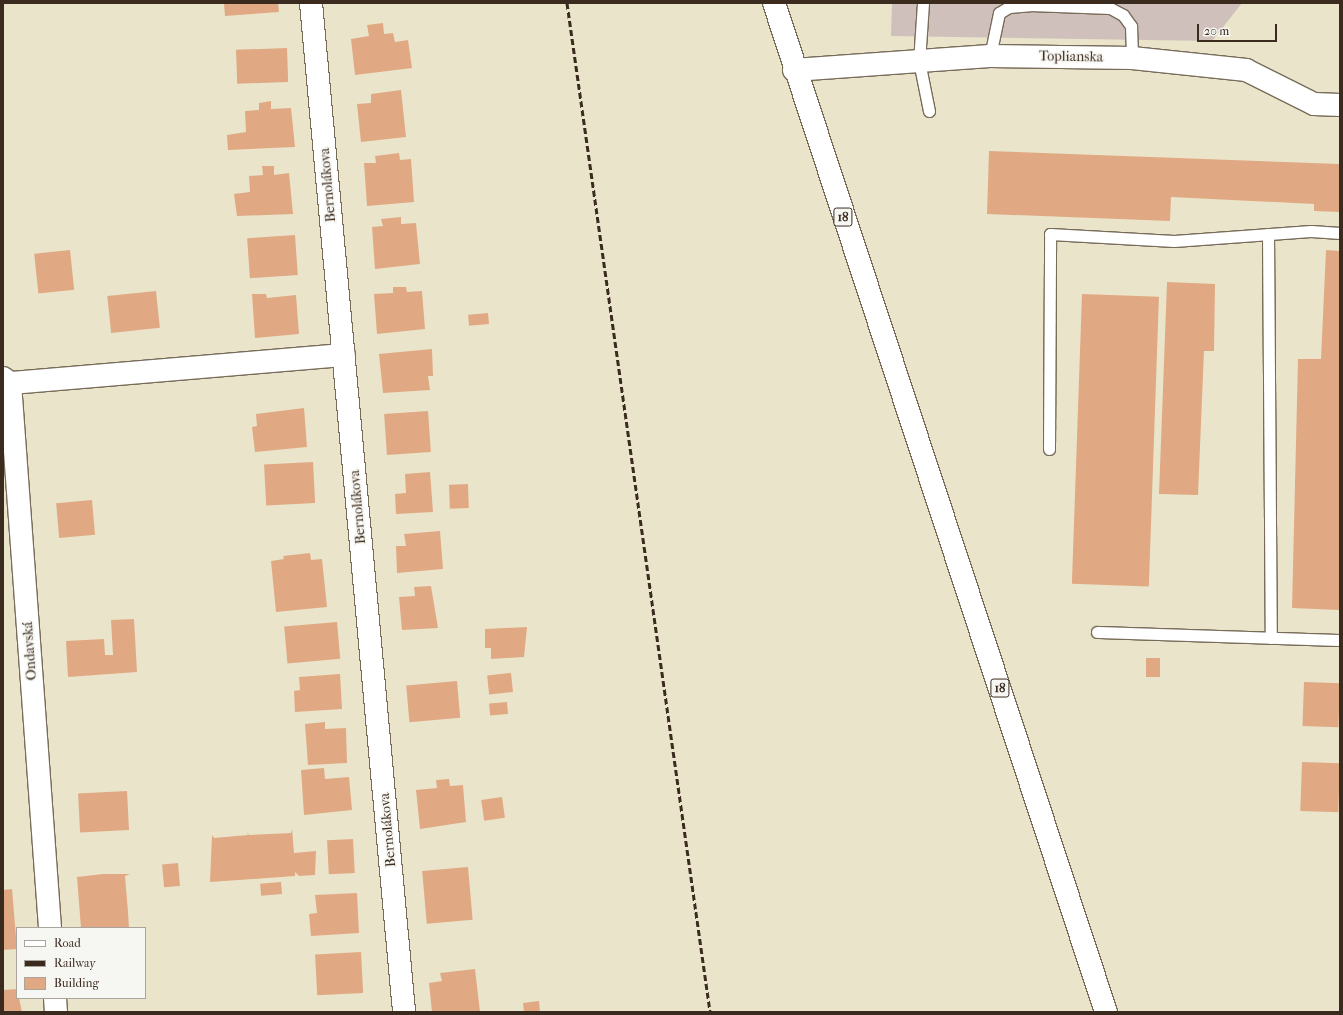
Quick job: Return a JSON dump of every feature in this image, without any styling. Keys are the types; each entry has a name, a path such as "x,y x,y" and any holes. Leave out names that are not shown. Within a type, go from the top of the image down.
{"street":[{"name":"Bernolákova","path":"311,3 404,1012"},
{"name":"18","path":"774,3 794,70 1106,1012"},
{"name":"Toplianska","path":"794,70 990,56 1132,58 1246,70 1314,104 1340,105"},
{"path":"7,381 344,354"},
{"name":"Ondavská","path":"7,381 50,927"},
{"path":"55,999 56,1012"}],"lane":[{"path":"923,3 918,61 930,111"},
{"path":"990,56 999,14 1009,6 1030,5 1110,8 1131,26 1132,58"},
{"path":"1049,449 1050,234 1174,241 1268,234 1340,233"},
{"path":"1268,234 1271,638"},
{"path":"1097,632 1340,640"}],"shaded area":[{"path":"892,3 1242,3 1212,41 891,36"}],"building":[{"path":"224,3 278,3 279,12 225,16"},
{"path":"383,23 384,34 393,33 395,42 408,40 412,68 355,75 351,39 369,36 367,25"},
{"path":"287,48 288,82 237,84 236,50"},
{"path":"401,90 406,137 361,142 357,104 371,103 371,94"},
{"path":"271,101 271,109 291,108 295,147 228,150 227,135 246,132 245,111 259,110 259,103"},
{"path":"989,151 1340,164 1340,212 1314,211 1314,204 1171,197 1170,221 987,214"},
{"path":"399,153 400,160 411,159 414,202 367,206 364,163 376,163 375,156"},
{"path":"262,166 274,166 274,175 289,173 293,214 237,216 234,194 250,192 249,176 263,175"},
{"path":"401,217 401,224 416,223 420,264 375,269 372,227 383,226 381,219"},
{"path":"295,235 298,275 250,278 247,238"},
{"path":"70,250 74,290 38,294 34,254"},
{"path":"1326,250 1340,251 1340,610 1292,608 1298,359 1321,359"},
{"path":"1167,282 1215,284 1214,351 1204,351 1198,495 1159,494"},
{"path":"393,287 406,287 407,292 422,291 425,329 377,334 374,294 393,293"},
{"path":"156,291 160,328 111,333 107,296"},
{"path":"252,294 266,294 267,298 296,295 299,334 255,338"},
{"path":"1082,294 1159,297 1149,587 1072,584"},
{"path":"488,313 489,324 469,326 468,315"},
{"path":"432,349 433,376 428,376 430,390 383,393 379,354"},
{"path":"304,408 307,447 255,452 252,427 257,426 256,414"},
{"path":"428,411 431,452 387,455 384,414"},
{"path":"313,462 315,503 266,506 264,465"},
{"path":"430,472 433,512 396,514 395,494 406,493 405,474"},
{"path":"468,484 469,508 450,509 449,485"},
{"path":"92,500 95,535 59,538 56,503"},
{"path":"440,531 443,569 397,573 396,546 406,546 404,534"},
{"path":"310,553 311,560 322,559 327,607 276,612 271,561 284,559 283,556"},
{"path":"431,586 438,628 402,630 399,597 415,596 414,587"},
{"path":"134,619 137,672 68,677 66,641 104,639 105,655 113,655 111,620"},
{"path":"337,622 340,659 287,663 284,627"},
{"path":"527,627 524,657 491,659 491,648 485,648 485,629"},
{"path":"1146,658 1160,658 1160,677 1146,677"},
{"path":"511,673 513,692 489,694 487,676"},
{"path":"340,674 342,709 295,712 294,691 300,690 299,677"},
{"path":"457,681 460,718 409,722 406,685"},
{"path":"1304,682 1340,683 1338,727 1302,726"},
{"path":"507,702 508,714 490,716 489,704"},
{"path":"325,722 325,729 346,728 347,763 308,765 305,724"},
{"path":"1302,762 1340,763 1338,812 1300,811"},
{"path":"324,768 325,779 349,777 352,810 304,815 301,770"},
{"path":"449,779 450,786 463,785 466,822 420,829 416,790 437,788 436,780"},
{"path":"127,791 129,830 80,833 78,794"},
{"path":"502,797 505,818 484,821 481,800"},
{"path":"292,829 294,853 316,851 315,875 299,876 295,872 295,876 210,882 212,835 214,838 248,835 247,832 249,835 291,833"},
{"path":"353,839 355,873 329,874 327,840"},
{"path":"178,863 180,886 164,887 162,864"},
{"path":"468,867 473,920 427,924 422,871"},
{"path":"103,874 130,874 125,876 129,927 81,927 77,877"},
{"path":"281,882 282,894 261,896 260,884"},
{"path":"12,889 16,949 3,950 3,890"},
{"path":"357,893 359,933 311,936 309,914 317,913 315,895"},
{"path":"361,952 363,993 317,995 315,954"},
{"path":"475,969 480,1012 432,1012 429,983 442,981 440,973"},
{"path":"16,989 16,999 19,999 22,1012 3,1012 3,990"},
{"path":"539,1001 540,1012 524,1012 523,1003"}],"railway":[{"path":"567,3 710,1012"}]}
